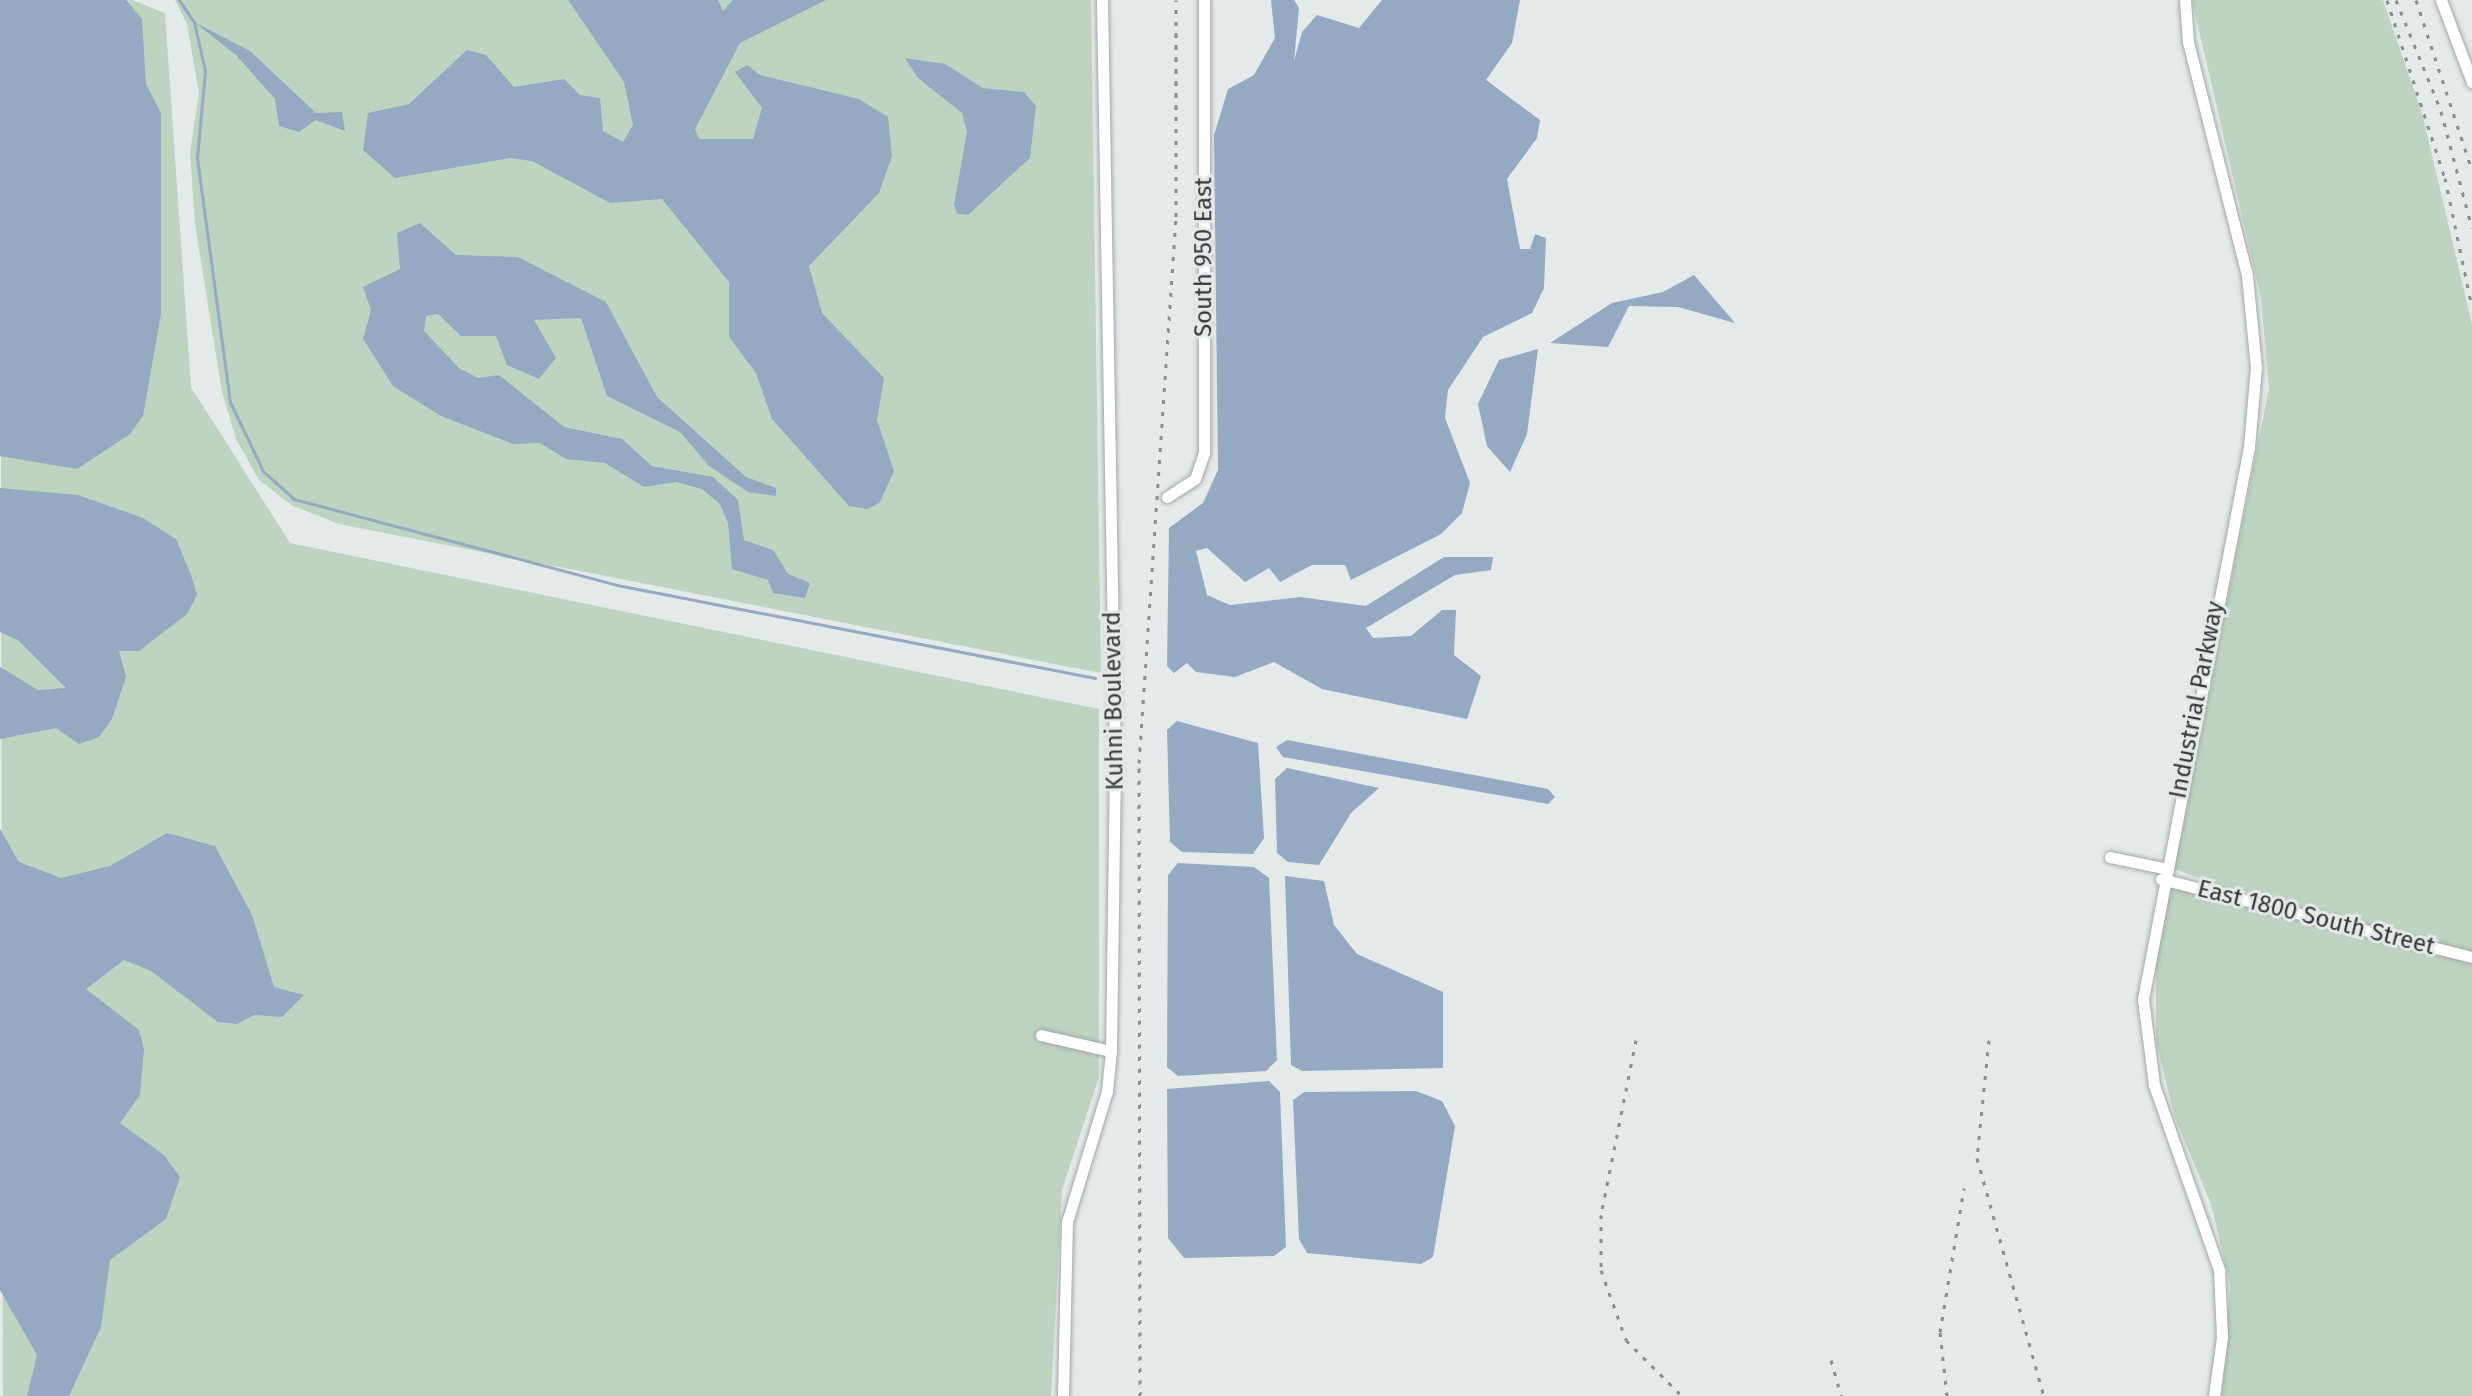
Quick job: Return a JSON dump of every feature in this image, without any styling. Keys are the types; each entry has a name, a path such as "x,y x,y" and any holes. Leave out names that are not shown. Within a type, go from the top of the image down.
{"street":[{"name":"Kuhni Boulevard","path":"1063,1396 1067,1222 1107,1091 1111,1051 1115,760 1102,0"},
{"name":"South 950 East","path":"1167,497 1191,484 1204,453 1204,0"},
{"name":"Industrial Parkway","path":"2185,0 2188,42 2247,276 2256,367 2249,447 2146,956 2145,1035 2159,1101 2216,1254 2223,1315 2214,1396"},
{"path":"2441,0 2472,82"},
{"name":"East 1800 South Street","path":"2110,857 2162,874 2472,957"},
{"path":"1041,1035 1111,1051"}],"green space":[{"path":"0,0 132,0 165,13 191,387 290,543 1099,709 1099,1077 1062,1190 1051,1396 3,1396"},
{"path":"175,0 1091,0 1101,673 339,524 293,506 259,480 236,439 222,392 195,224 190,152 199,93 187,24"},
{"path":"2192,0 2383,0 2422,113 2472,324 2472,951 2250,896 2174,869 2269,388 2261,298"},
{"path":"2171,886 2472,959 2472,1396 2222,1396 2230,1284 2211,1204 2175,1118 2156,1042 2156,961"}],"water":[{"path":"0,0 126,0 142,19 146,84 161,113 161,314 143,416 130,434 77,469 0,456"},
{"path":"568,0 718,0 723,11 733,0 826,0 740,43 695,129 699,139 753,139 762,108 735,72 747,65 760,75 859,99 888,117 892,156 879,193 809,266 822,313 884,378 877,420 894,471 880,502 868,509 849,506 772,419 756,373 729,337 729,282 662,199 610,203 532,161 510,158 395,178 363,150 368,113 409,104 467,50 486,55 514,87 564,79 580,95 600,98 603,131 623,142 633,125 624,82"},
{"path":"1271,0 1294,0 1299,8 1294,61 1302,32 1317,15 1359,28 1382,0 1520,0 1512,43 1486,80 1540,120 1537,138 1507,179 1520,249 1530,249 1535,234 1546,238 1544,288 1532,313 1483,337 1448,390 1445,418 1470,483 1462,513 1441,534 1351,580 1345,565 1312,565 1280,582 1269,568 1245,582 1207,548 1196,551 1207,595 1230,605 1300,597 1366,606 1444,557 1493,557 1491,570 1455,575 1366,628 1373,638 1411,636 1442,610 1456,610 1454,655 1481,676 1467,719 1322,689 1274,662 1235,677 1196,672 1187,663 1174,673 1167,666 1169,528 1203,503 1218,470 1214,135 1228,89 1254,75 1275,38"},
{"path":"194,22 250,51 316,113 342,112 345,131 316,120 299,132 279,126 275,99 236,55"},
{"path":"905,58 945,64 983,88 1024,92 1036,106 1030,158 968,215 957,214 954,205 967,132 962,113 918,78"},
{"path":"420,223 456,255 518,257 606,302 657,397 746,477 776,488 776,496 748,492 709,466 680,432 607,396 581,318 534,320 556,358 539,379 507,365 496,336 461,336 438,314 426,316 424,331 459,368 478,378 499,375 564,427 622,439 652,466 713,477 738,500 744,540 773,550 788,574 810,583 805,598 773,593 768,580 732,569 728,523 720,504 702,489 676,482 644,487 605,463 566,459 540,443 513,444 441,416 393,386 363,339 371,310 363,287 400,269 397,233"},
{"path":"1694,275 1735,323 1678,307 1629,306 1608,347 1550,343 1612,303 1663,292"},
{"path":"1538,349 1527,434 1510,472 1487,446 1478,404 1499,360"},
{"path":"0,488 78,495 143,518 176,539 191,575 197,595 187,614 139,651 119,651 126,677 112,719 99,737 79,744 56,728 0,739 0,667 38,690 66,688 18,640 0,632"},
{"path":"1177,721 1258,743 1264,838 1253,854 1182,852 1170,842 1167,730"},
{"path":"1287,740 1548,789 1555,797 1548,804 1283,757 1276,747"},
{"path":"1287,768 1379,788 1351,813 1319,865 1288,862 1277,853 1275,779"},
{"path":"0,829 19,862 61,878 110,866 167,833 215,846 252,915 274,987 304,995 282,1017 254,1015 237,1024 218,1022 151,971 124,960 86,989 139,1030 144,1049 140,1095 120,1123 164,1155 180,1177 166,1219 110,1260 101,1327 69,1396 27,1396 37,1355 0,1290"},
{"path":"1178,863 1254,867 1269,878 1277,1060 1266,1071 1178,1076 1167,1067 1168,875"},
{"path":"1285,876 1324,881 1334,925 1357,954 1443,992 1443,1068 1302,1071 1291,1065"},
{"path":"1269,1081 1280,1092 1286,1247 1274,1256 1184,1258 1168,1238 1167,1089"},
{"path":"1416,1091 1442,1101 1455,1126 1433,1257 1421,1264 1307,1253 1299,1239 1293,1100 1304,1092"}],"waterway":[{"path":"179,0 194,22 205,71 197,158 230,402 263,471 294,499 617,585 1095,678"}],"railway":[{"path":"1140,1396 1139,763 1176,217 1176,0"},
{"path":"2387,0 2445,178 2472,307"},
{"path":"2396,0 2441,111 2472,228"},
{"path":"2416,0 2472,170"},
{"path":"1636,1040 1601,1215 1601,1270 1626,1340 1682,1396"},
{"path":"1989,1040 1977,1158 2044,1396"},
{"path":"1947,1396 1940,1332 1964,1188"},
{"path":"1831,1360 1841,1396"}]}
